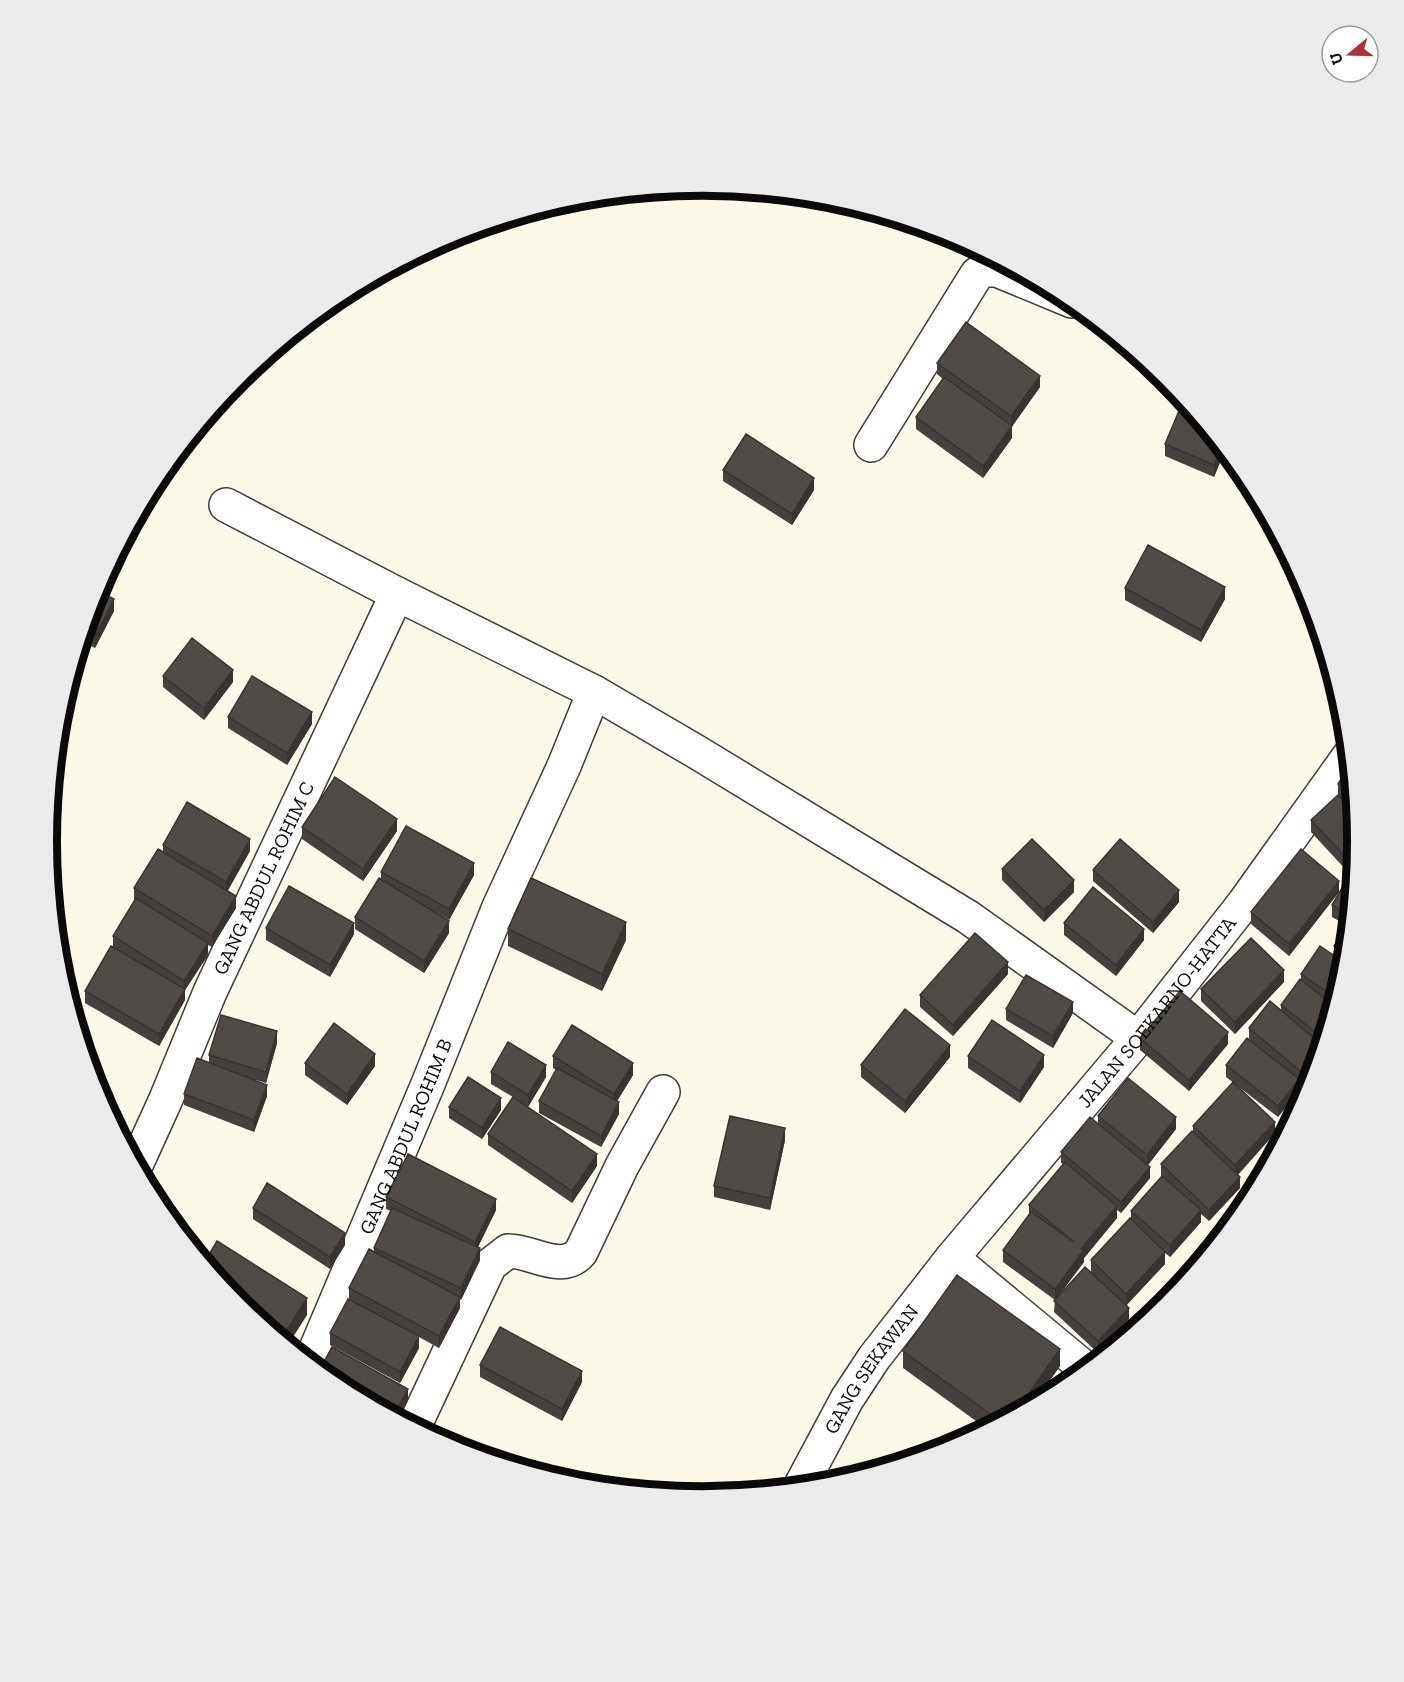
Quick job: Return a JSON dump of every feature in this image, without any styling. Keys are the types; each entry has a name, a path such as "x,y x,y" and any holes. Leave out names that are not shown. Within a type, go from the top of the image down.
{"street":[{"path":"871,445 977,274 984,270 998,270 1012,276"},
{"path":"226,505 397,594 594,692 695,751 968,917 1138,1038"},
{"name":"GANG ABDUL ROHIM C","path":"140,1157 210,992 397,594"},
{"name":"GANG ABDUL ROHIM B","path":"313,1356 428,1084 499,907 564,766 594,692"},
{"name":"JALAN SOEKARNO-HATTA","path":"952,1258 1138,1038 1244,903 1342,766"},
{"path":"418,1419 490,1265 508,1251 526,1252 560,1263 576,1257 663,1092"},
{"path":"952,1258 1080,1364"},
{"name":"GANG SEKAWAN","path":"805,1477 847,1399 874,1358 952,1258"}],"building":[{"path":"966,322 1040,376 1011,416 937,363"},
{"path":"944,377 1012,426 983,466 916,417"},
{"path":"1180,409 1218,454 1214,465 1165,444"},
{"path":"746,434 814,478 792,514 723,470"},
{"path":"1148,545 1225,587 1201,630 1125,588"},
{"path":"106,595 114,599 95,636 91,634"},
{"path":"192,638 233,670 204,708 163,676"},
{"path":"252,676 312,712 287,753 228,717"},
{"path":"1343,775 1345,788 1338,784"},
{"path":"335,777 397,819 363,869 302,827"},
{"path":"1338,795 1346,803 1347,858 1311,820"},
{"path":"187,802 250,839 226,882 163,845"},
{"path":"406,826 474,863 449,909 381,872"},
{"path":"1032,839 1074,880 1044,910 1002,869"},
{"path":"1120,839 1179,890 1153,922 1093,870"},
{"path":"158,849 236,896 212,936 134,888"},
{"path":"1301,849 1339,881 1289,944 1251,912"},
{"path":"379,878 449,921 424,961 355,917"},
{"path":"531,878 626,922 602,974 508,929"},
{"path":"1346,881 1343,911 1332,905"},
{"path":"289,886 354,923 330,965 266,928"},
{"path":"1093,887 1144,929 1116,965 1064,923"},
{"path":"136,898 208,943 184,981 113,936"},
{"path":"975,933 1008,962 953,1025 920,995"},
{"path":"1251,938 1284,970 1235,1022 1201,989"},
{"path":"111,946 185,989 159,1034 85,991"},
{"path":"1320,946 1336,957 1329,993 1301,974"},
{"path":"1026,975 1073,1002 1053,1036 1006,1009"},
{"path":"1300,979 1327,1000 1317,1034 1281,1005"},
{"path":"1180,991 1228,1032 1189,1080 1140,1038"},
{"path":"1270,1001 1316,1040 1306,1065 1301,1072 1249,1028"},
{"path":"905,1009 950,1045 905,1101 861,1065"},
{"path":"221,1015 277,1031 266,1072 209,1055"},
{"path":"992,1020 1044,1055 1020,1091 968,1056"},
{"path":"334,1023 375,1054 347,1094 305,1063"},
{"path":"572,1025 633,1063 614,1094 553,1056"},
{"path":"1247,1038 1299,1079 1278,1106 1226,1065"},
{"path":"508,1042 546,1065 528,1095 491,1072"},
{"path":"197,1058 267,1085 254,1120 184,1094"},
{"path":"557,1068 619,1102 601,1136 539,1101"},
{"path":"468,1077 501,1098 482,1128 449,1107"},
{"path":"1128,1078 1176,1117 1147,1155 1098,1116"},
{"path":"1233,1082 1275,1122 1235,1165 1193,1126"},
{"path":"513,1097 597,1154 572,1191 488,1134"},
{"path":"730,1116 785,1128 770,1198 714,1186"},
{"path":"1090,1117 1150,1167 1121,1202 1061,1152"},
{"path":"1192,1131 1240,1177 1209,1210 1161,1164"},
{"path":"408,1154 496,1199 475,1242 386,1197"},
{"path":"1065,1162 1117,1206 1081,1249 1084,1250 1055,1289 1003,1250 1031,1212 1074,1242 1029,1205"},
{"path":"1162,1176 1201,1210 1170,1245 1131,1211"},
{"path":"267,1183 345,1233 330,1257 253,1208"},
{"path":"392,1208 480,1248 461,1288 374,1248"},
{"path":"1130,1218 1165,1252 1126,1294 1091,1260"},
{"path":"217,1241 307,1298 285,1333 246,1297 208,1256"},
{"path":"369,1249 460,1297 439,1336 349,1288"},
{"path":"1085,1267 1129,1308 1098,1341 1054,1301"},
{"path":"957,1275 1060,1349 1024,1400 993,1416 903,1351"},
{"path":"348,1299 419,1336 400,1372 330,1333"},
{"path":"500,1327 582,1371 562,1409 480,1365"},
{"path":"332,1347 408,1389 397,1409 379,1400 323,1363"}]}
